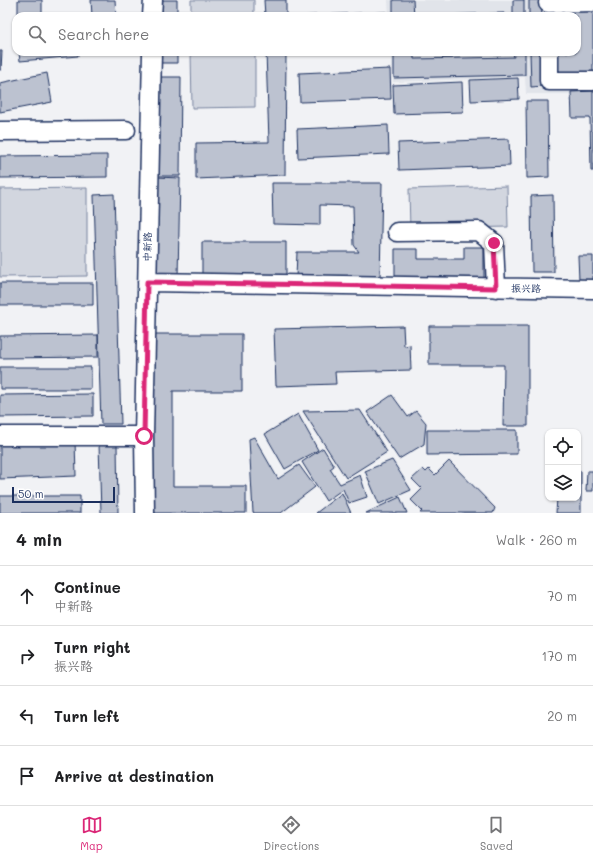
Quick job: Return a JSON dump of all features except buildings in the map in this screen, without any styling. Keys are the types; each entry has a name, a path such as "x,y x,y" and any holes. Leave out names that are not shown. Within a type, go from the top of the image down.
{"street":[{"path":"152,12 153,0"},
{"path":"548,6 593,2"},
{"name":"中新路","path":"145,513 144,436 152,56"},
{"path":"549,56 549,81 593,81"},
{"path":"0,130 126,130"},
{"path":"397,232 480,231 494,243 496,288"},
{"name":"振兴路","path":"147,282 593,289"},
{"path":"0,436 144,436"}],"shaded area":[{"path":"191,0 254,0 254,12 191,12"},
{"path":"388,0 593,0 593,94 526,94 525,77 393,82 391,56 581,56 581,12 389,12"},
{"path":"191,56 255,56 255,107 192,108"},
{"path":"507,186 508,227 410,229 409,189"},
{"path":"87,188 87,276 0,277 0,189"}],"route":[{"path":"144,436 147,282 496,288 494,243"}]}
